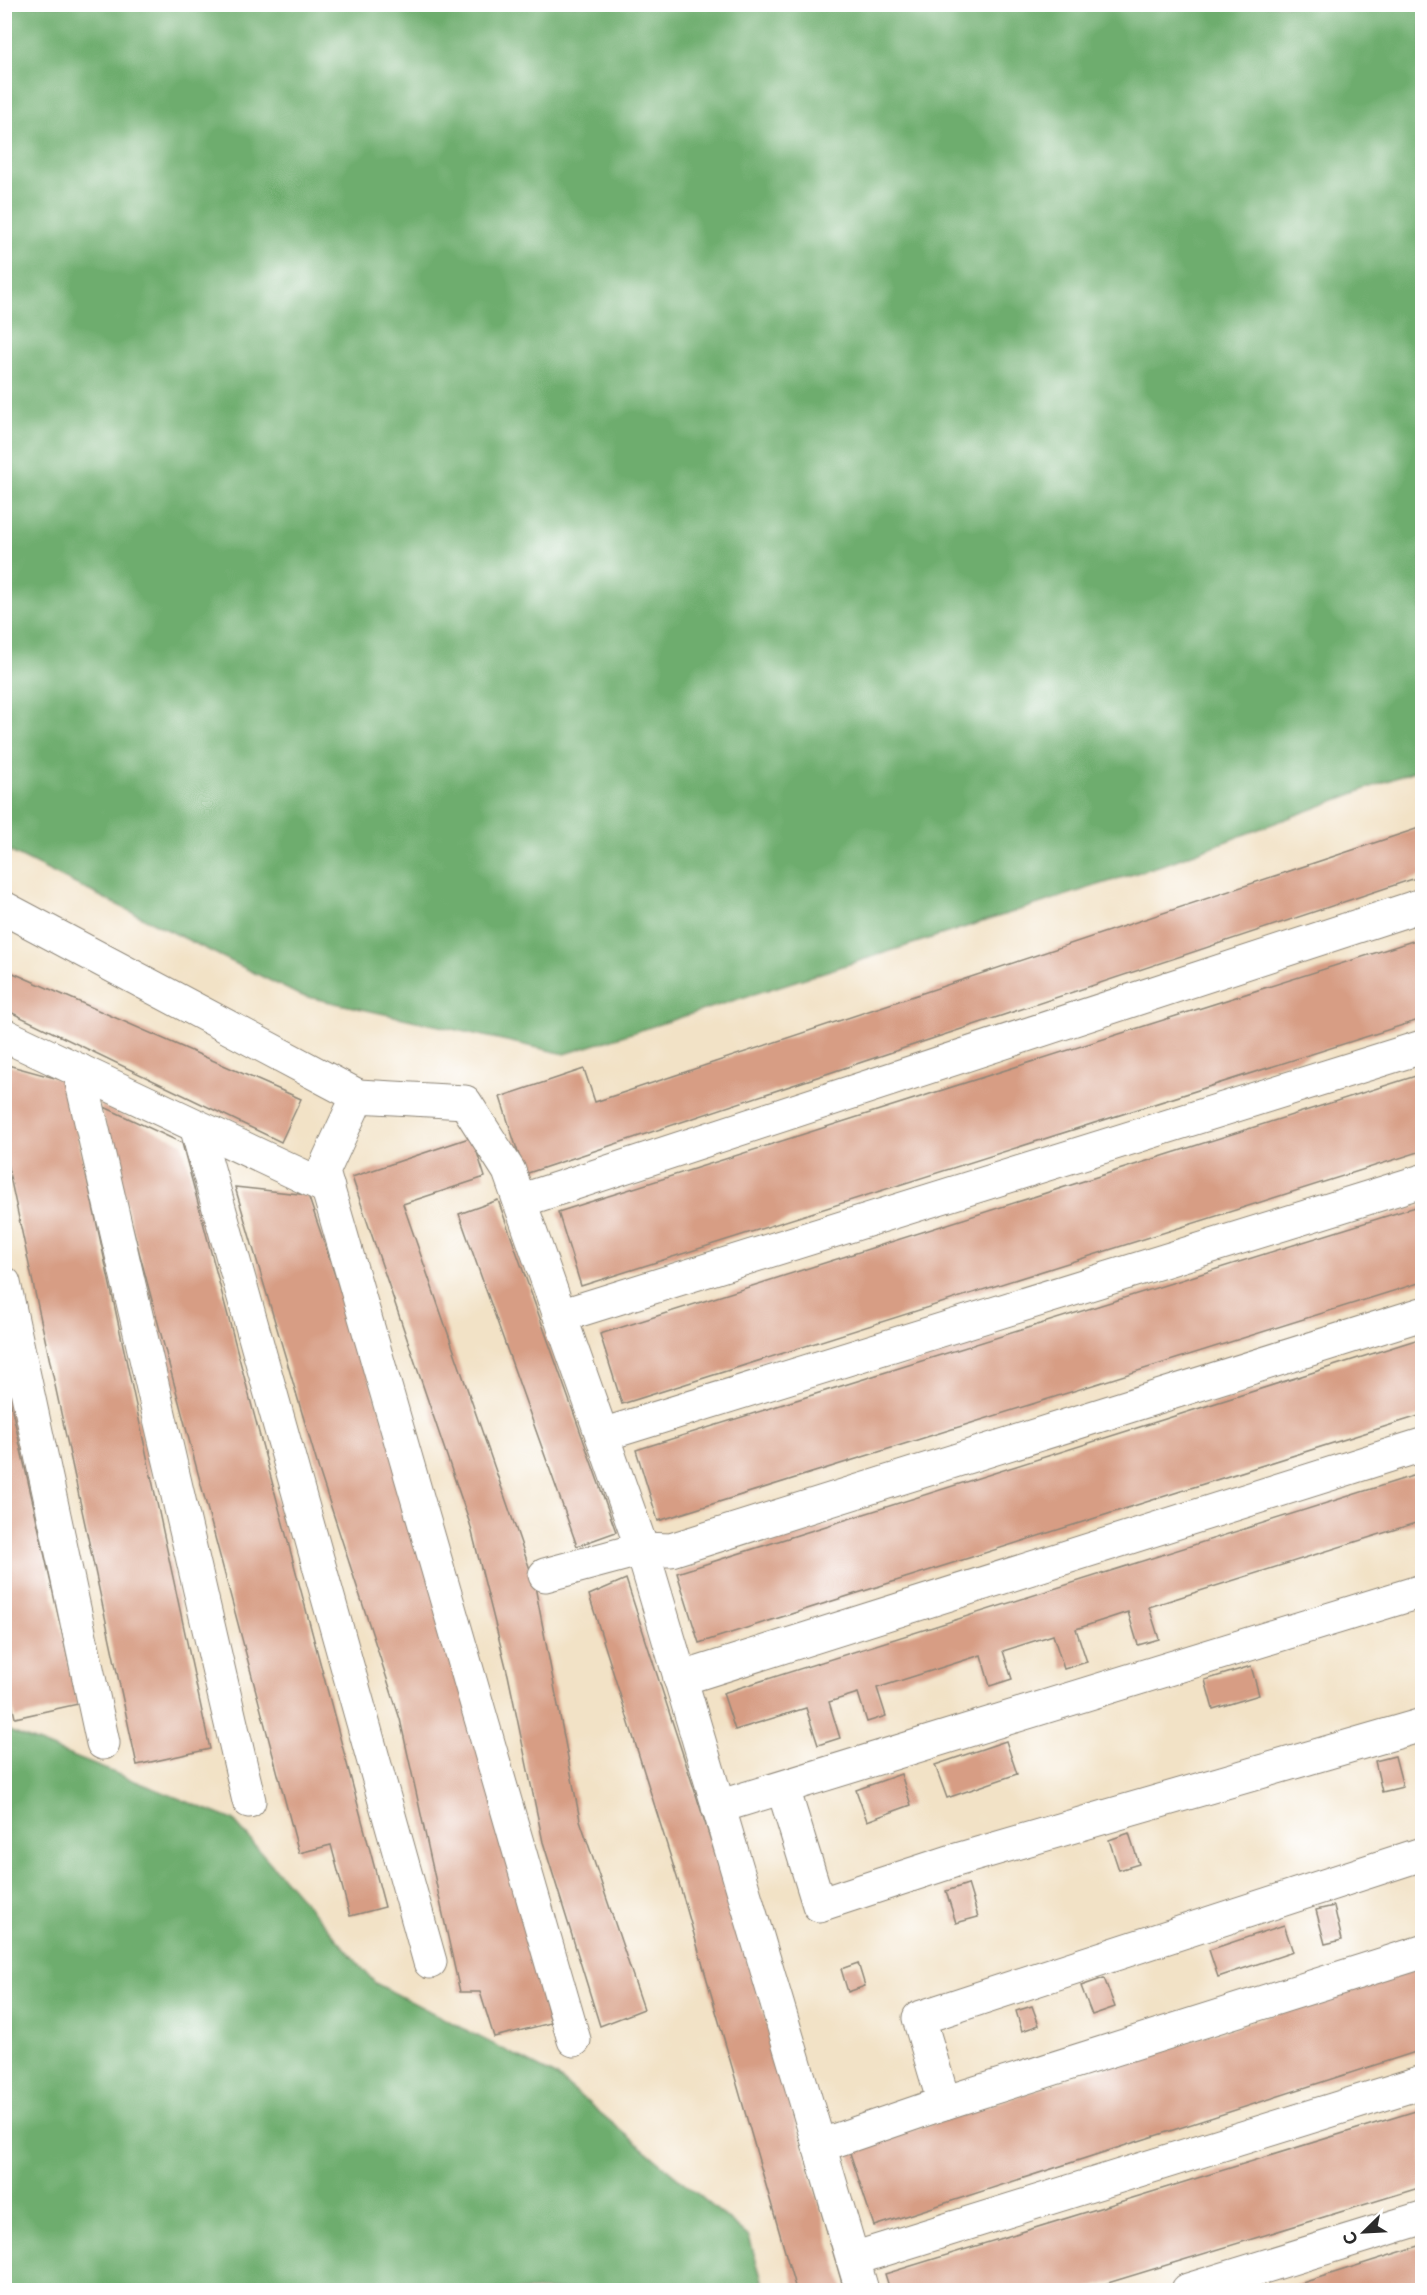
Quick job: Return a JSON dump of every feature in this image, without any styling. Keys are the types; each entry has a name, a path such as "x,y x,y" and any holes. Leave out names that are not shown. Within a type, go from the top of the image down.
{"lane":[{"path":"520,1201 1422,905"},
{"path":"4,908 358,1096 465,1102 509,1171 642,1549 862,2290"},
{"path":"4,1035 328,1188"},
{"path":"560,1316 1422,1047"},
{"path":"79,1070 249,1800"},
{"path":"358,1096 323,1172 574,2040"},
{"path":"196,1126 429,1962"},
{"path":"602,1435 1422,1181"},
{"path":"4,1282 103,1743"},
{"path":"545,1575 642,1549 671,1550 1422,1314"},
{"path":"680,1679 1422,1445"},
{"path":"718,1807 1422,1591"},
{"path":"783,1788 819,1905 953,1861 1422,1725"},
{"path":"944,2103 918,2018 1422,1854"},
{"path":"819,2146 944,2103 1422,1952"},
{"path":"853,2259 1422,2082"},
{"path":"1188,2290 1422,2218"}],"green space":[{"path":"4,5 1422,5 1422,768 1168,863 565,1054 299,995 5,849"},
{"path":"4,1729 233,1820 375,1983 557,2077 749,2237 765,2290 5,2290"}],"building":[{"path":"1422,827 1422,876 525,1174 500,1097 584,1069 595,1102"},
{"path":"1422,938 1422,1019 581,1286 558,1212"},
{"path":"4,969 301,1099 281,1142 4,1009"},
{"path":"4,1064 66,1081 210,1749 137,1765 4,1149"},
{"path":"1422,1074 1422,1151 622,1404 600,1334"},
{"path":"100,1105 182,1143 385,1907 350,1916 331,1845 299,1853"},
{"path":"472,1137 485,1177 403,1204 534,1581 580,1820 644,2009 600,2026 543,1842 508,1675 470,1524 352,1177"},
{"path":"235,1187 308,1195 467,1667 551,2023 494,2037 480,1992 460,1992 400,1719 319,1470"},
{"path":"498,1200 616,1532 577,1546 459,1214"},
{"path":"1422,1205 1422,1282 658,1521 636,1450"},
{"path":"1422,1338 1422,1415 699,1643 677,1573"},
{"path":"4,1374 78,1704 15,1718 4,1668"},
{"path":"1422,1473 1422,1521 1149,1607 1159,1639 1138,1645 1128,1612 1076,1629 1087,1662 1064,1669 1053,1635 1003,1651 1012,1679 990,1686 981,1655 877,1688 886,1716 867,1722 858,1693 829,1702 840,1738 818,1745 806,1708 735,1730 723,1693"},
{"path":"626,1579 735,1915 844,2290 796,2290 685,1903 589,1595"},
{"path":"1251,1666 1259,1695 1213,1709 1205,1680"},
{"path":"1006,1741 1017,1774 947,1798 935,1765"},
{"path":"1395,1756 1403,1787 1382,1792 1375,1761"},
{"path":"901,1774 911,1805 867,1821 856,1790"},
{"path":"1129,1833 1139,1864 1119,1870 1109,1840"},
{"path":"968,1884 978,1917 956,1923 946,1891"},
{"path":"1334,1906 1342,1940 1325,1944 1316,1910"},
{"path":"1284,1925 1293,1952 1218,1977 1209,1950"},
{"path":"858,1963 865,1986 848,1992 841,1969"},
{"path":"1422,1967 1422,2050 874,2226 849,2150"},
{"path":"1104,1978 1115,2007 1092,2015 1081,1986"},
{"path":"1032,2006 1039,2025 1022,2031 1016,2011"},
{"path":"1422,2109 1422,2187 1085,2290 890,2290 885,2274"},
{"path":"1422,2245 1422,2290 1280,2290"}]}
